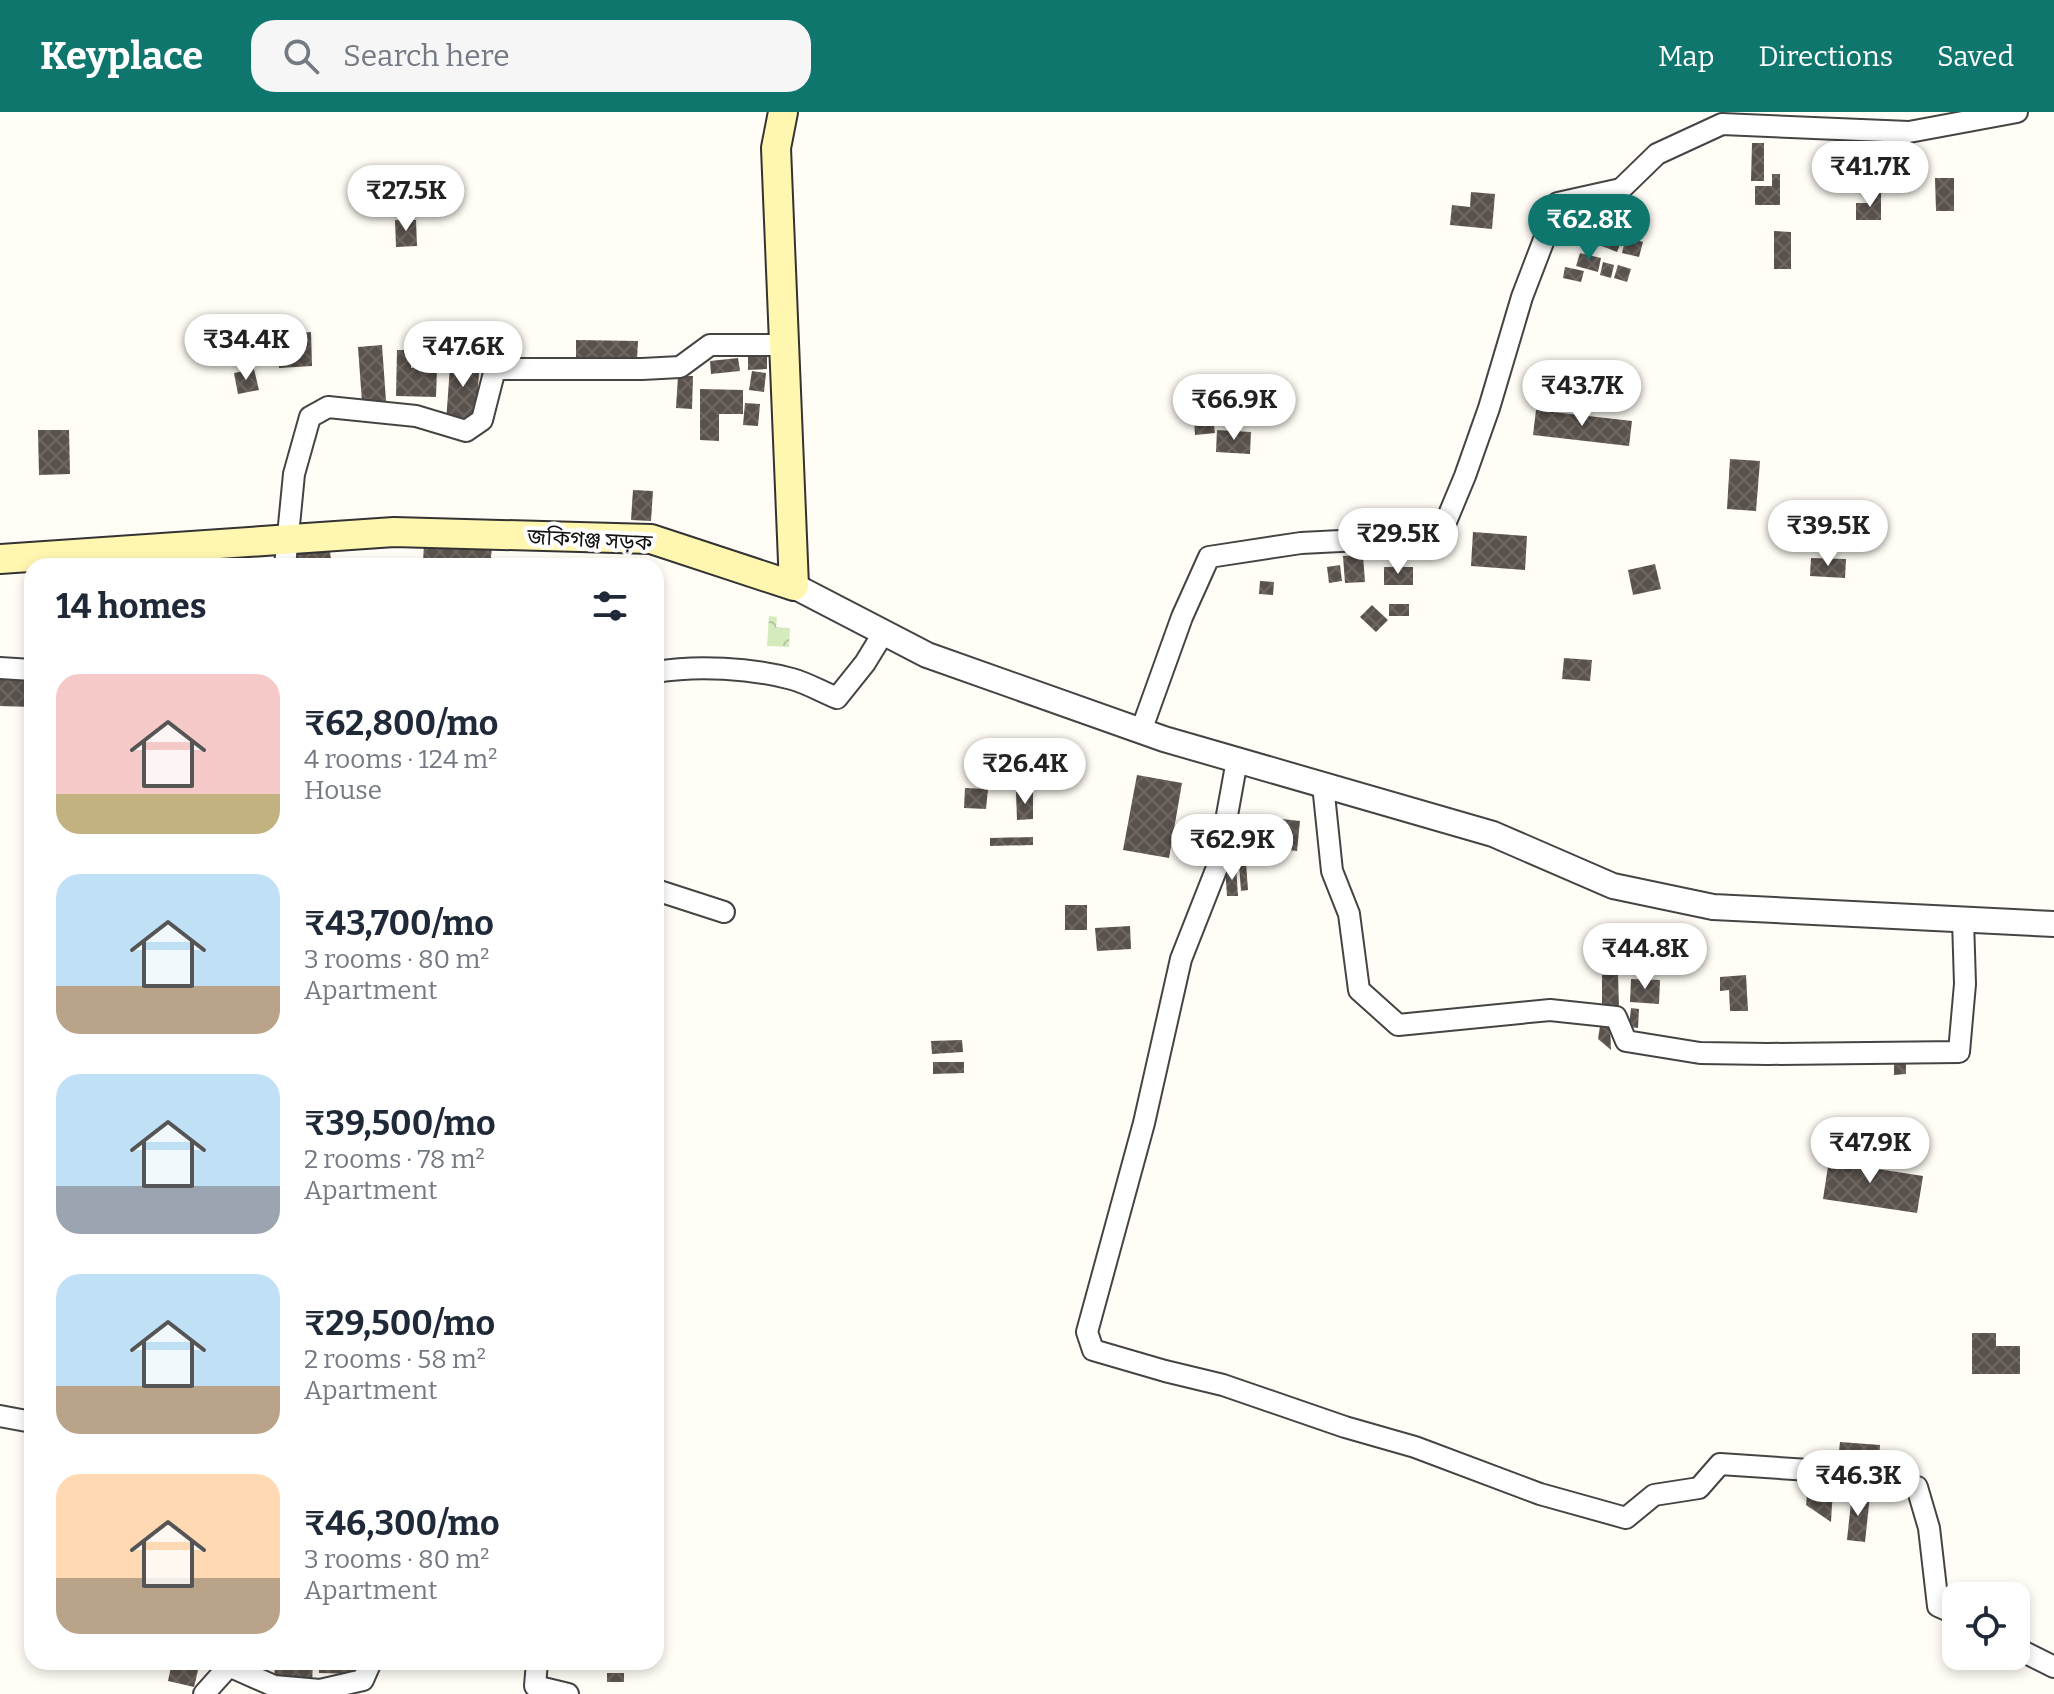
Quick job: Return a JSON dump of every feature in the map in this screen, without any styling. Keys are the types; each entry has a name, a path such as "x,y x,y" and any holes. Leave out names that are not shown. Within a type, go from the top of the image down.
{"main road":[{"path":"783,112 776,148 794,586"},
{"name":"জকিগঞ্জ সড়ক","path":"48,558 286,553 394,532 651,539 794,586"},
{"name":"জকিগঞ্জ সড়ক","path":"0,559 24,558"}],"street":[{"path":"1141,731 1182,617 1209,557 1301,543 1440,536 1485,421 1522,297 1558,203 1621,189 1657,154 1722,124 1909,132 2017,112"},
{"path":"286,553 294,474 310,417 328,407 416,416 466,431 482,420 495,369 680,367 710,345 785,345"},
{"path":"794,586 927,655 1141,731 1493,834 1613,886 1713,907 2054,924"},
{"path":"664,671 678,668 743,671 793,679 837,698 865,663 884,632"},
{"path":"0,668 24,670"},
{"path":"1237,760 1218,865 1181,959 1144,1123 1087,1332 1093,1350 1223,1385 1345,1427 1415,1447 1540,1494 1626,1518 1654,1495 1699,1488 1720,1464 1809,1470 1917,1487 1929,1528 1938,1606 1942,1608"},
{"path":"1323,785 1332,871 1349,914 1359,990 1398,1025 1550,1010 1616,1017 1626,1041 1700,1053 1959,1052 1965,984 1963,920"},
{"path":"664,893 724,912"},
{"path":"0,1416 24,1420"},
{"path":"2030,1655 2054,1667"},
{"path":"204,1694 225,1670"},
{"path":"238,1670 274,1686 320,1690 363,1680 367,1670"},
{"path":"536,1670 535,1686 568,1694"}],"green space":[{"path":"769,616 777,617 776,627 790,628 789,647 767,646"}],"building":[{"path":"1752,143 1764,143 1764,181 1751,181"},
{"path":"1772,174 1780,174 1780,205 1755,205 1755,186 1772,186"},
{"path":"1935,178 1954,178 1954,211 1936,211"},
{"path":"1873,191 1881,191 1881,220 1856,220 1856,203 1873,203"},
{"path":"1471,192 1495,194 1492,229 1450,225 1452,205 1470,207"},
{"path":"395,220 416,220 417,246 396,247"},
{"path":"1580,220 1623,237 1617,252 1574,235"},
{"path":"1774,231 1791,232 1791,269 1774,269"},
{"path":"1626,237 1643,242 1639,257 1622,253"},
{"path":"1580,253 1601,258 1598,272 1576,266"},
{"path":"1603,262 1614,265 1611,278 1600,275"},
{"path":"1618,265 1631,269 1627,282 1614,278"},
{"path":"1565,267 1584,271 1581,282 1563,278"},
{"path":"311,332 312,366 279,368 278,334"},
{"path":"576,340 638,341 637,360 576,359"},
{"path":"382,345 386,401 362,402 358,347"},
{"path":"397,350 411,350 411,368 437,369 436,397 396,396"},
{"path":"451,353 480,355 476,424 446,422"},
{"path":"748,357 767,357 767,369 748,370"},
{"path":"738,358 740,371 711,374 710,361"},
{"path":"254,369 259,390 238,394 234,373"},
{"path":"752,371 766,373 764,392 749,390"},
{"path":"678,376 693,376 692,409 676,408"},
{"path":"1249,380 1267,380 1267,391 1249,391"},
{"path":"700,389 743,390 743,414 719,414 719,441 700,440"},
{"path":"745,403 760,404 758,426 743,425"},
{"path":"1223,407 1255,409 1254,423 1222,421"},
{"path":"1536,410 1632,421 1629,446 1533,435"},
{"path":"1213,418 1215,433 1195,435 1194,420"},
{"path":"38,430 69,430 70,474 39,475"},
{"path":"1217,430 1251,432 1250,454 1216,452"},
{"path":"1730,459 1760,461 1756,511 1727,509"},
{"path":"633,490 653,491 651,521 631,520"},
{"path":"1473,532 1527,536 1525,570 1471,566"},
{"path":"329,542 331,558 294,558 293,545"},
{"path":"424,542 492,547 491,558 423,558"},
{"path":"1363,555 1365,582 1345,583 1343,556"},
{"path":"1811,558 1846,559 1845,578 1810,576"},
{"path":"1655,564 1661,589 1633,595 1628,570"},
{"path":"1340,565 1342,581 1329,583 1327,567"},
{"path":"1384,567 1413,567 1413,585 1384,585"},
{"path":"1260,581 1274,582 1273,595 1259,594"},
{"path":"1389,604 1409,604 1409,616 1389,616"},
{"path":"1372,605 1388,620 1376,632 1360,617"},
{"path":"1564,658 1592,660 1590,681 1562,679"},
{"path":"0,677 24,678 24,707 0,706"},
{"path":"1137,775 1182,783 1169,858 1123,850"},
{"path":"965,788 988,789 986,809 964,808"},
{"path":"1016,792 1033,792 1033,819 1017,820"},
{"path":"1259,817 1278,818 1277,830 1259,829"},
{"path":"1282,819 1300,821 1297,851 1279,849"},
{"path":"1231,828 1248,829 1246,858 1229,857"},
{"path":"1033,837 1033,845 990,846 990,838"},
{"path":"1246,863 1248,890 1241,891 1239,864"},
{"path":"1225,867 1236,867 1238,896 1227,896"},
{"path":"1065,905 1087,905 1087,930 1065,930"},
{"path":"1130,926 1131,949 1097,951 1095,928"},
{"path":"1602,975 1618,975 1619,1007 1602,1008"},
{"path":"1746,975 1748,1011 1730,1011 1729,990 1720,991 1720,977"},
{"path":"1631,979 1660,980 1659,1004 1630,1002"},
{"path":"1631,1008 1639,1009 1638,1028 1629,1027"},
{"path":"1601,1020 1610,1023 1611,1050 1598,1039"},
{"path":"962,1040 963,1052 932,1054 931,1041"},
{"path":"1894,1061 1906,1061 1906,1074 1894,1075"},
{"path":"933,1062 964,1062 964,1073 933,1074"},
{"path":"1831,1147 1854,1150 1852,1165 1923,1176 1917,1213 1823,1199"},
{"path":"1972,1333 1996,1333 1996,1346 2020,1346 2020,1374 1972,1374"},
{"path":"1840,1442 1880,1445 1879,1464 1838,1461"},
{"path":"1821,1479 1837,1484 1831,1522 1806,1505 1808,1485"},
{"path":"1852,1493 1870,1495 1865,1542 1847,1540"},
{"path":"170,1670 198,1670 194,1687 168,1681"},
{"path":"275,1670 313,1670 312,1684 274,1682"},
{"path":"319,1670 356,1670 356,1674 319,1673"},
{"path":"607,1673 624,1673 624,1682 607,1682"}]}
